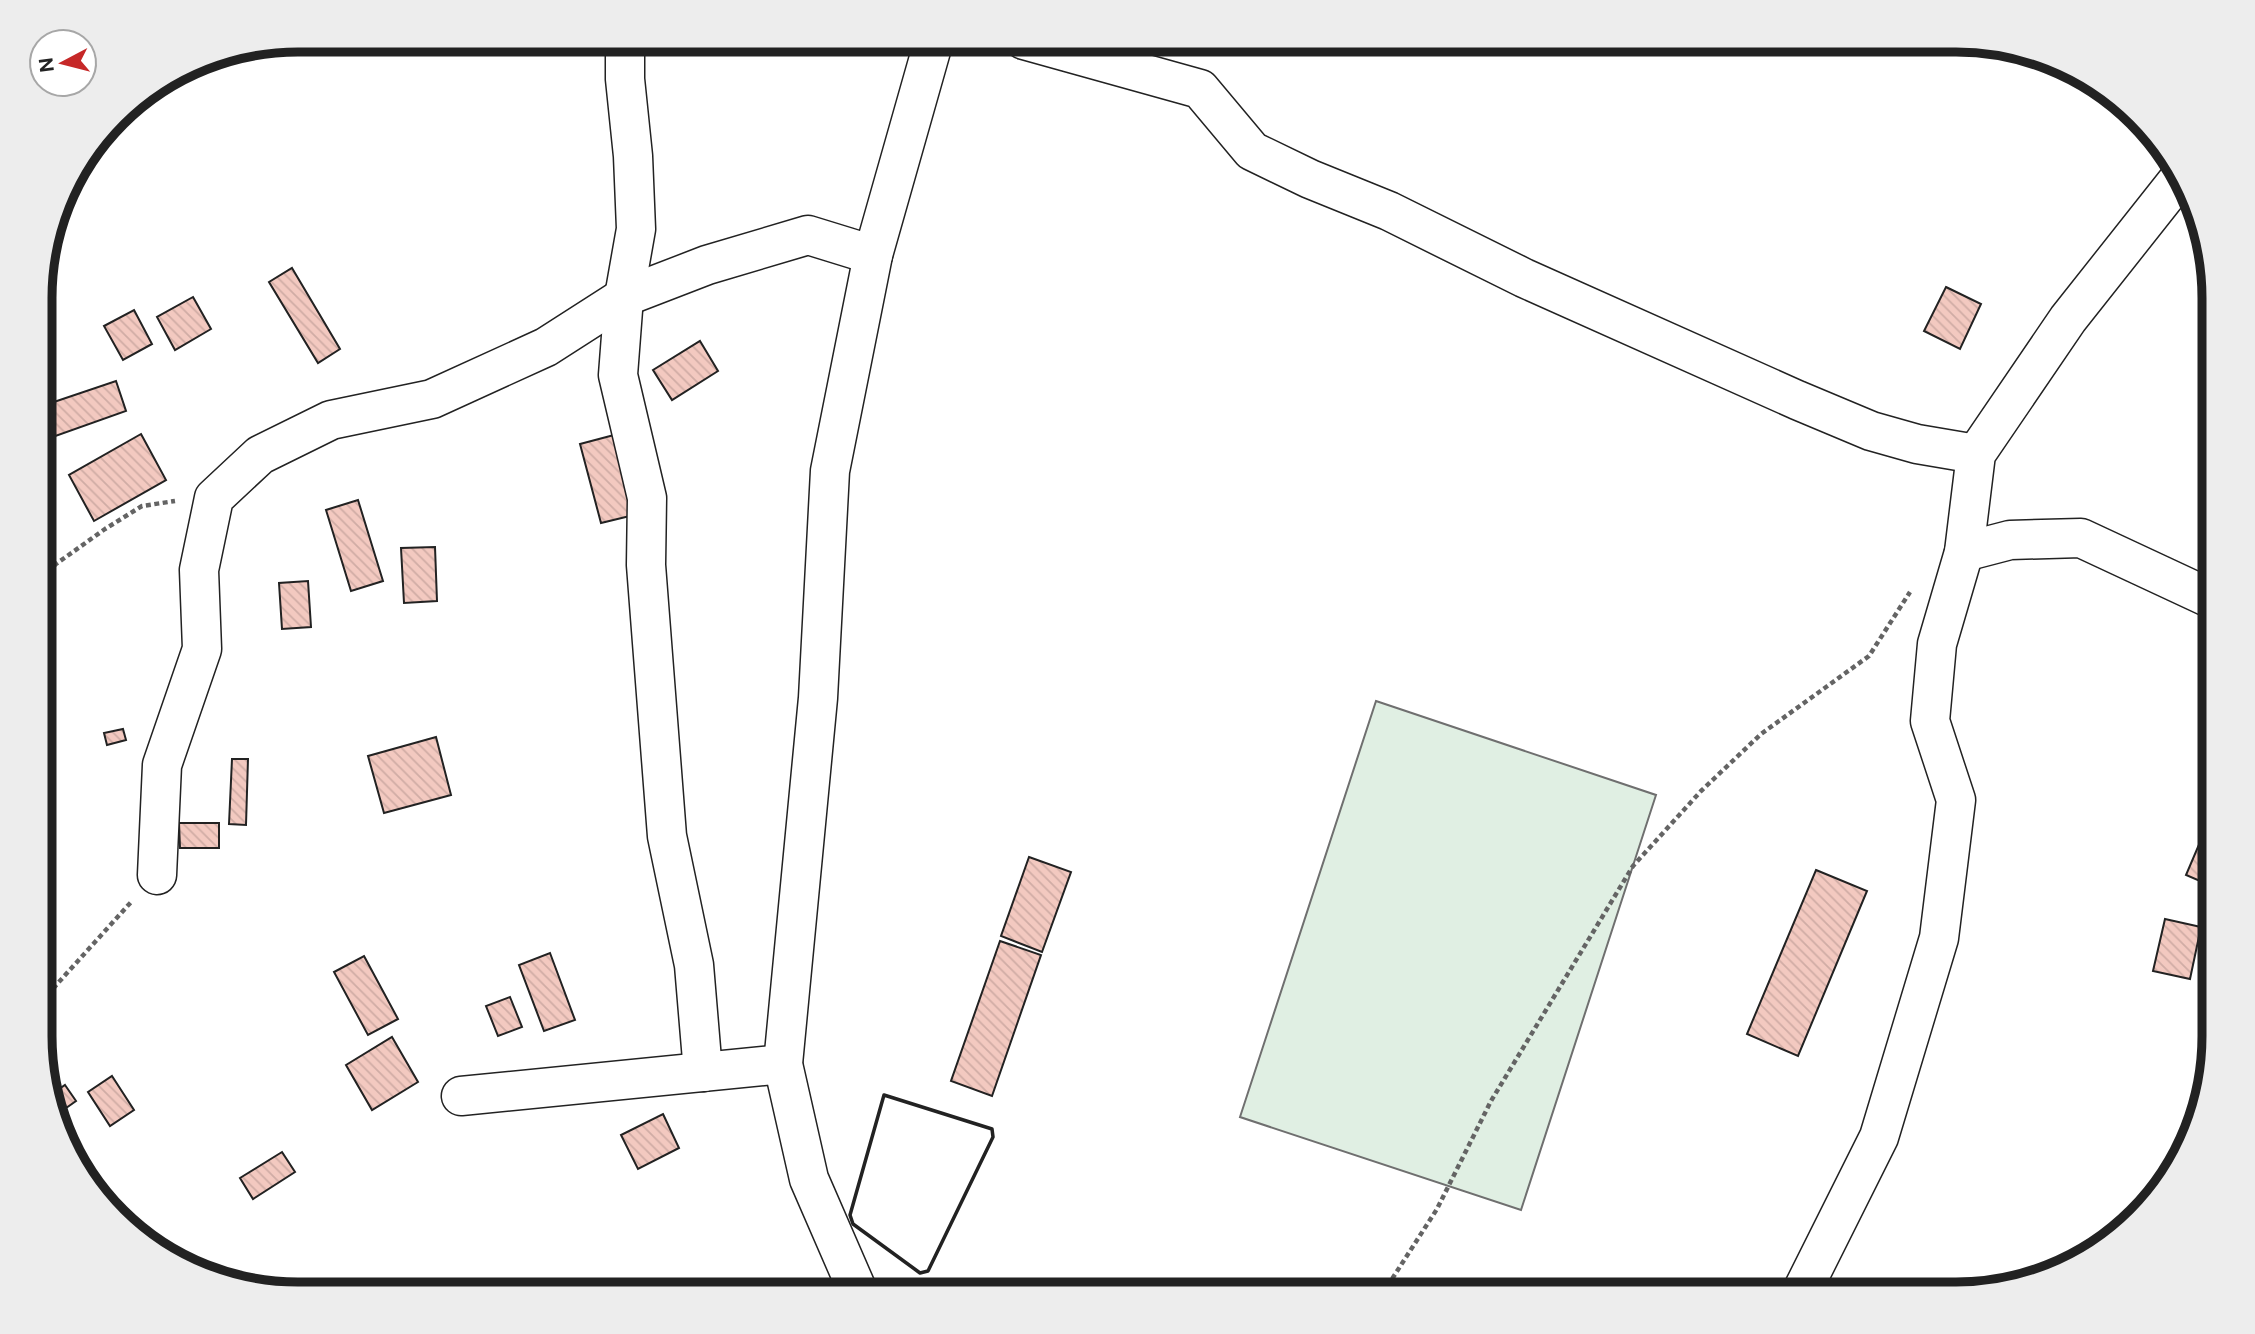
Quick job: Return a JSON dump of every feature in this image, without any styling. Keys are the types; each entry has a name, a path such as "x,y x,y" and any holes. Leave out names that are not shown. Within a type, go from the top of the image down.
{"street":[{"path":"625,53 636,229 624,297 618,375 647,498 646,565 667,836 694,965 703,1072"},
{"path":"854,1282 809,1180 783,1064 818,698 830,471 873,255 930,53"},
{"path":"1069,53 1200,89 1252,151 1389,211 1547,289 1797,400 1871,431 1929,446 1976,454"},
{"path":"1807,1281 1879,1137 1939,939 1956,800 1930,721 1937,644 1964,552 1976,454 2068,319 2174,185"},
{"path":"157,874 162,765 202,649 199,570 214,498 260,455 331,420 432,399 546,347 624,297 707,265 808,235 873,255"},
{"path":"1964,552 2010,540 2081,538 2202,594"},
{"path":"461,1096 783,1064"}],"path":[{"path":"52,568 142,506 214,498"},
{"path":"1390,1281 1437,1209 1491,1101 1633,866 1701,791 1761,734 1869,656 1915,585"},
{"path":"52,989 157,874"}],"green space":[{"path":"1376,701 1656,795 1521,1210 1240,1117"}],"building":[{"path":"292,268 340,349 318,363 269,282"},
{"path":"1946,287 1981,304 1960,349 1924,331"},
{"path":"193,297 211,329 175,350 157,317"},
{"path":"134,310 152,344 123,360 104,326"},
{"path":"700,341 718,371 672,400 653,370"},
{"path":"116,381 126,411 52,437 52,403"},
{"path":"141,434 166,480 94,521 69,475"},
{"path":"614,435 634,515 601,523 580,444"},
{"path":"358,500 383,581 351,591 326,510"},
{"path":"435,547 437,601 404,603 401,548"},
{"path":"308,581 311,627 282,629 279,583"},
{"path":"123,729 126,740 107,745 104,733"},
{"path":"436,737 451,795 384,813 368,756"},
{"path":"232,759 248,759 246,825 229,824"},
{"path":"179,823 219,823 219,848 180,848"},
{"path":"2202,837 2202,882 2186,875"},
{"path":"1029,857 1071,872 1042,952 1001,936"},
{"path":"1816,870 1867,891 1798,1056 1747,1034"},
{"path":"2165,919 2201,927 2190,979 2153,971"},
{"path":"1000,941 1041,955 992,1096 951,1081"},
{"path":"550,953 575,1020 544,1031 519,965"},
{"path":"364,956 398,1019 368,1035 334,972"},
{"path":"510,997 522,1027 498,1036 486,1006"},
{"path":"392,1037 418,1082 372,1110 346,1065"},
{"path":"112,1076 134,1110 110,1126 88,1092"},
{"path":"65,1085 76,1101 64,1109 58,1090"},
{"path":"663,1114 679,1148 638,1169 621,1135"},
{"path":"282,1152 295,1172 253,1199 240,1178"}],"wall":[{"path":"884,1095 992,1129 993,1137 928,1271 920,1273 853,1224 850,1215 884,1095"}]}
